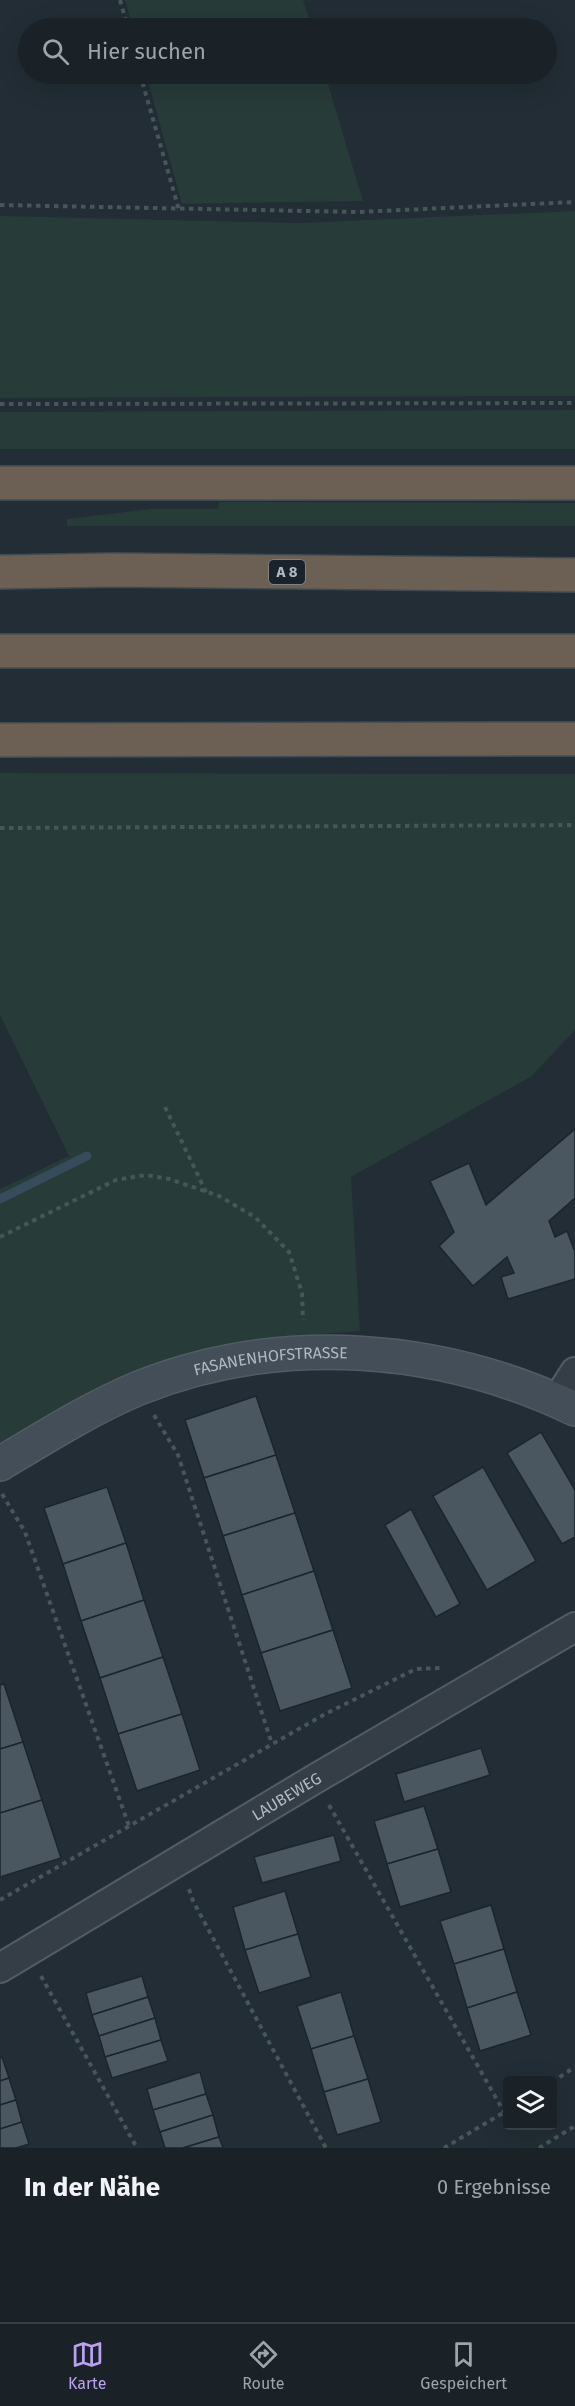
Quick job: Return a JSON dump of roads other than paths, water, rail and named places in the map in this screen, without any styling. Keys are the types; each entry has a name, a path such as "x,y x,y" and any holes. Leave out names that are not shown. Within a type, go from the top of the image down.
{"highway":[{"path":"0,483 575,483"},
{"name":"A 8","path":"0,573 114,570 575,575"},
{"path":"0,651 575,651"},
{"path":"0,740 575,739"}],"street":[{"name":"FASANENHOFSTRASSE","path":"0,1464 87,1413 139,1388 186,1372 240,1359 304,1351 364,1352 441,1364 513,1384 566,1405 575,1372"},
{"name":"LAUBEWEG","path":"0,1968 575,1627"}],"waterway":[{"path":"0,1199 87,1156"}]}
